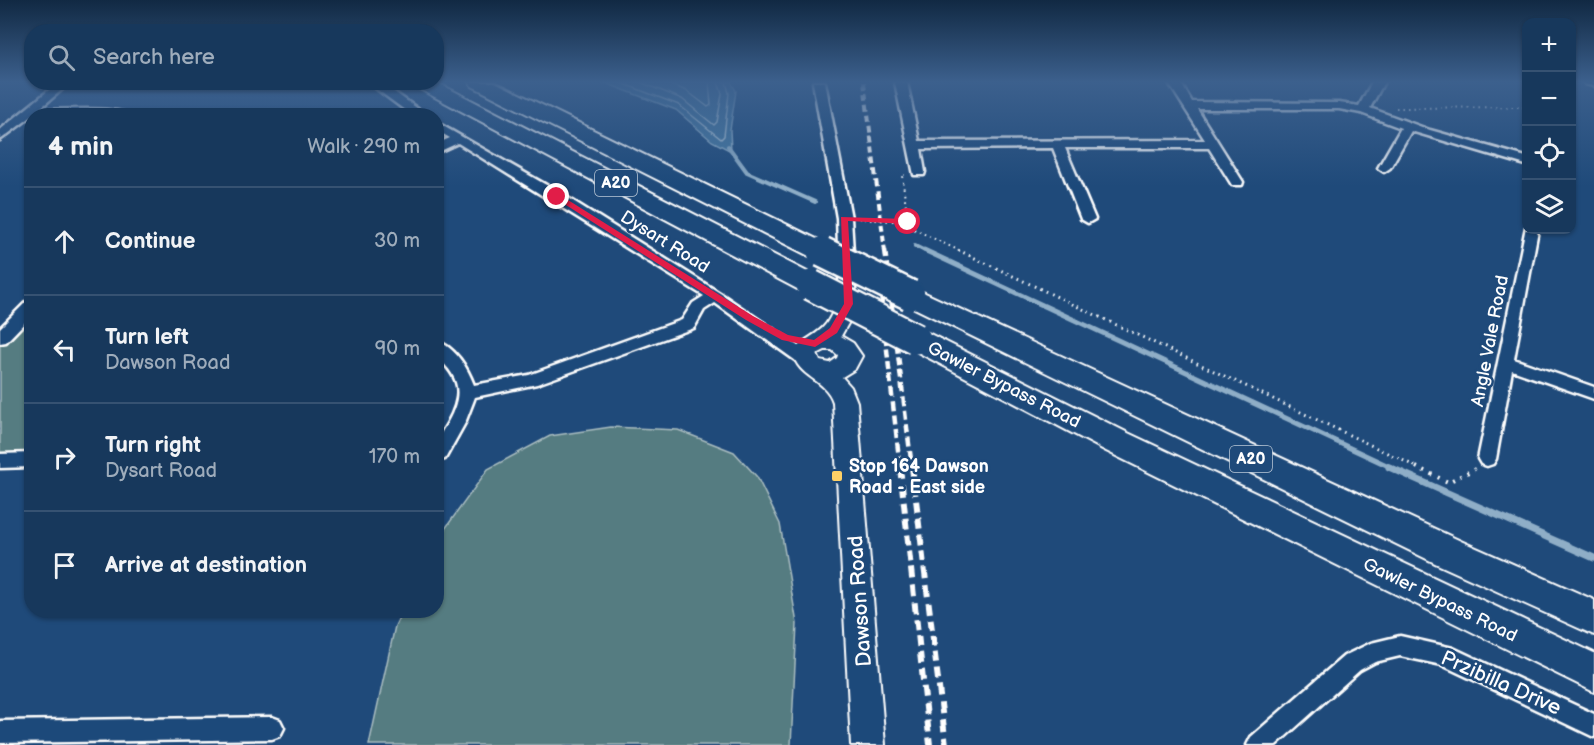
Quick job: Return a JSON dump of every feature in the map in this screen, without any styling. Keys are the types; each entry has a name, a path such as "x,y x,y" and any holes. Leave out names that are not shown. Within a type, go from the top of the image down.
{"highway":[{"name":"Gawler Bypass Road","path":"488,117 1117,442 1594,673"},
{"name":"Gawler Bypass Road","path":"549,117 909,295 1450,553 1594,618"}],"street":[{"path":"0,136 23,117"},
{"path":"825,117 844,219 848,304 851,319 827,355"},
{"path":"908,117 919,172"},
{"path":"1197,117 1211,144 1237,182"},
{"path":"1386,117 1407,127 1522,160"},
{"path":"1384,168 1407,127"},
{"name":"Dysart Road","path":"444,130 557,197 749,318 827,355"},
{"path":"444,145 458,139"},
{"path":"1057,144 1088,219"},
{"path":"913,145 1211,144"},
{"name":"Angle Vale Road","path":"1488,459 1531,234"},
{"path":"467,393 531,380 688,324 698,307 714,296"},
{"path":"0,338 24,314"},
{"path":"14,325 24,324"},
{"path":"444,352 456,362 466,378 468,400 444,443"},
{"name":"Dawson Road","path":"827,355 845,402 868,745"},
{"path":"1506,362 1594,393"},
{"path":"0,460 24,460"},
{"name":"Przibilla Drive","path":"1259,745 1352,663 1371,653 1400,646 1445,655 1594,726"},
{"path":"0,732 272,728"}],"path":[{"path":"844,219 908,222 902,175 919,172"},
{"path":"899,222 1448,482 1470,473 1488,459"}],"green space":[{"path":"24,324 24,460 0,461 0,338 14,325"},
{"path":"611,427 678,430 734,452 757,477 780,524 797,624 791,745 369,745 395,626 399,618 444,618 444,530 488,469 550,436"}],"water":[{"path":"684,117 732,117 731,151 712,141"}],"waterway":[{"path":"728,146 747,172 815,202"},
{"path":"915,246 927,252"},
{"path":"924,250 1393,468"},
{"path":"1389,467 1594,558"}],"railway":[{"path":"868,117 885,252"},
{"path":"885,250 912,468"},
{"path":"878,268 900,468"},
{"path":"900,467 930,745"},
{"path":"912,467 946,745"}],"place":[{"name":"Stop 164 Dawson Road - East side","path":"837,476"}],"route":[{"path":"557,197 749,318 786,338 815,344 821,342 834,330 848,304 844,219 908,222"}]}
